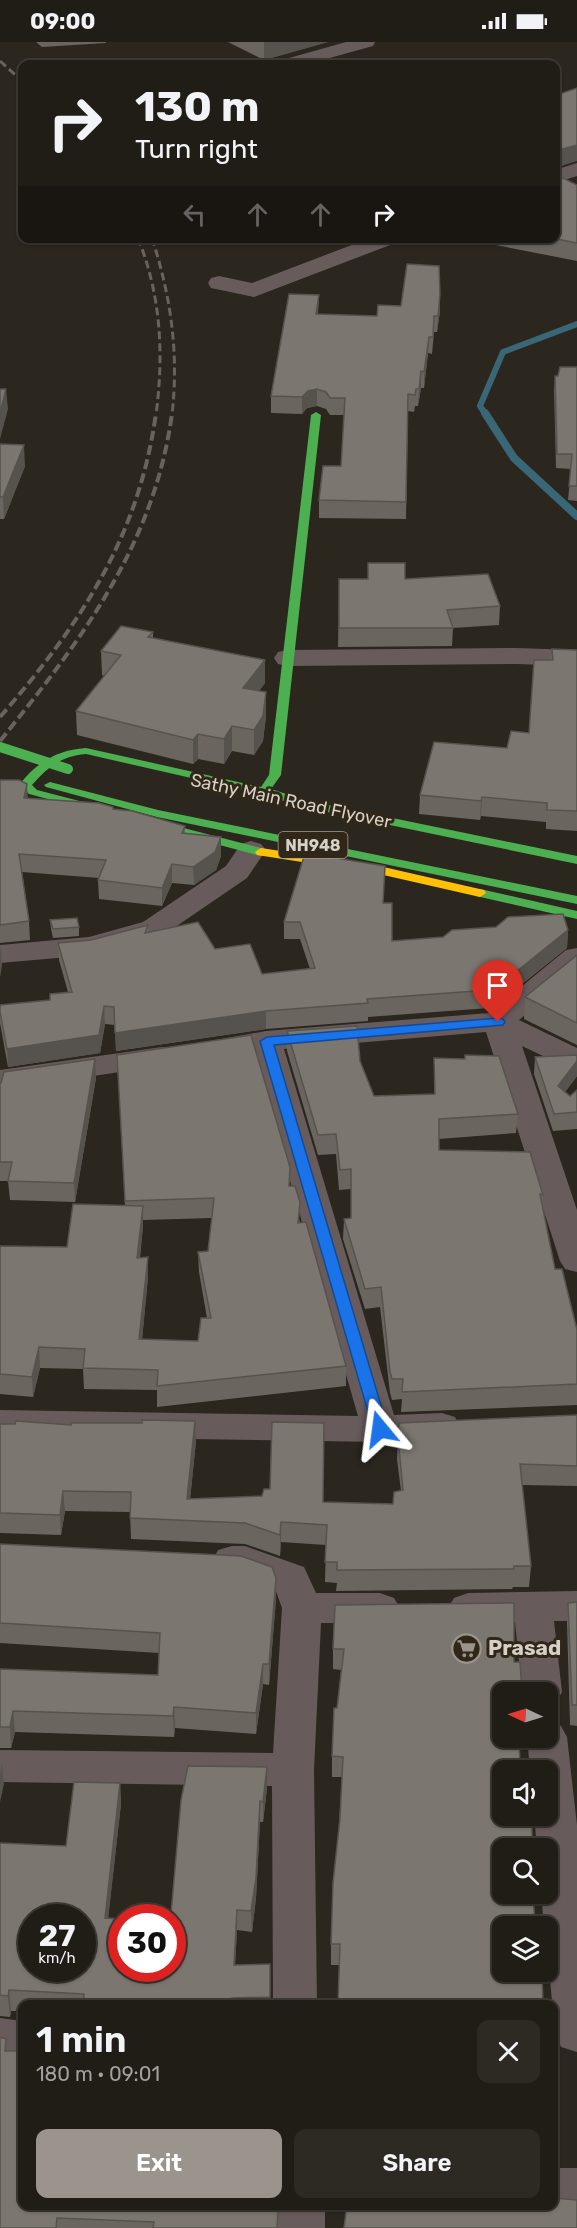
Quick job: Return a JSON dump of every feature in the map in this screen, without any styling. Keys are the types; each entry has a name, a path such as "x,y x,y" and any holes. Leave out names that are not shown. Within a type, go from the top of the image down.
{"main road":[{"path":"264,791 275,775 316,415"},
{"path":"0,747 78,772"},
{"path":"577,860 324,808 264,791 86,751 64,751 54,755 25,785 33,792 251,850 379,870 577,915"},
{"name":"NH948","path":"20,776 157,813 577,900"}],"street":[{"path":"303,60 366,42"},
{"path":"560,175 577,169"},
{"path":"219,283 254,290 378,243"},
{"path":"287,658 516,656 577,658"},
{"path":"0,954 91,946 154,928 237,872 251,850"},
{"path":"498,1022 577,957"},
{"path":"498,1022 577,1261"},
{"path":"0,1080 267,1041 498,1022 577,1060"},
{"path":"267,1041 380,1429"},
{"path":"0,1423 380,1429 473,1425"},
{"path":"198,1558 245,1560 290,1577 302,1608 293,1770 295,2000"},
{"path":"302,1608 577,1606"},
{"path":"533,1607 541,1682"},
{"path":"548,1748 577,2033"},
{"path":"0,1766 293,1770"},
{"path":"0,2037 18,2039"},
{"path":"558,2189 577,2189"},
{"path":"301,2210 301,2228"}],"building":[{"path":"577,88 577,145 560,150 560,94"},
{"path":"560,176 577,185 577,243 560,240"},
{"path":"407,264 439,266 440,294 438,316 434,316 433,337 429,337 419,389 416,389 415,395 408,394 406,502 319,500 323,466 341,466 345,398 330,398 326,392 317,389 308,391 302,397 271,396 289,294 319,295 316,314 377,316 378,305 401,306"},
{"path":"560,367 577,367 577,486 569,486 572,454 557,454 555,376 558,376"},
{"path":"0,389 6,389 0,413"},
{"path":"0,444 24,445 3,497 0,497"},
{"path":"368,563 405,563 405,579 488,574 500,606 447,610 453,628 339,628 339,579 368,579"},
{"path":"121,626 153,632 148,637 265,660 243,688 266,692 263,716 254,730 232,726 224,739 198,734 193,740 76,711 121,655 101,651"},
{"path":"552,649 577,650 577,811 547,810 547,803 482,797 481,801 420,795 434,742 507,748 511,731 529,733 534,660 553,660"},
{"path":"0,780 19,780 27,784 24,798 99,803 113,807 113,809 132,811 185,826 182,833 221,837 215,852 193,867 172,864 162,888 98,880 106,860 19,854 29,921 0,925"},
{"path":"305,853 385,866 383,903 392,903 392,941 443,937 452,930 496,927 508,917 563,914 568,930 497,987 490,990 367,999 368,1003 266,1011 115,1033 114,1007 104,1006 99,1035 7,1049 0,1005 50,1000 50,994 72,992 58,943 91,940 148,925 145,933 198,922 215,949 250,944 262,974 315,968 300,922 284,922"},
{"path":"77,918 79,927 53,929 50,920"},
{"path":"577,955 577,1023 525,997"},
{"path":"357,1026 360,1061 374,1096 435,1094 434,1058 465,1059 465,1055 499,1056 518,1114 439,1119 439,1150 530,1152 543,1195 540,1194 555,1269 562,1269 577,1330 577,1384 402,1392 403,1379 392,1379 381,1287 365,1289 344,1219 351,1218 351,1169 340,1170 336,1134 318,1135 287,1031"},
{"path":"251,1035 290,1167 289,1186 295,1186 300,1202 298,1223 306,1222 346,1366 157,1386 158,1370 83,1368 85,1349 39,1347 32,1377 0,1374 0,1246 67,1247 73,1204 143,1206 137,1258 148,1257 139,1339 198,1341 201,1318 211,1318 198,1252 208,1251 214,1198 125,1201 117,1055"},
{"path":"577,1055 577,1061 558,1086 570,1096 577,1090 577,1112 554,1114 535,1057"},
{"path":"95,1059 74,1183 8,1181 12,1162 0,1162 0,1083 4,1072"},
{"path":"577,1415 577,1466 520,1464 531,1566 514,1566 514,1569 337,1570 337,1562 325,1562 327,1525 281,1522 280,1535 245,1523 130,1518 131,1492 63,1491 60,1515 0,1513 0,1424 15,1424 16,1421 71,1425 72,1423 142,1423 142,1420 195,1421 187,1499 262,1496 264,1489 270,1489 272,1422 324,1423 323,1502 393,1504 394,1492 403,1490 398,1438 399,1423"},
{"path":"0,1544 241,1556 272,1567 276,1578 269,1664 263,1664 256,1713 174,1707 173,1716 13,1711 10,1727 0,1727 0,1669 158,1675 160,1633 0,1623"},
{"path":"577,1602 577,1705 572,1705 568,1603"},
{"path":"514,1603 514,1662 520,1662 521,1682 492,1682 492,1748 519,1748 520,1760 492,1760 492,1826 532,1826 532,1838 492,1838 492,1904 534,1904 534,1916 492,1916 492,1982 542,1982 543,2000 338,2000 340,1944 331,1944 333,1883 340,1818 343,1757 332,1756 334,1708 337,1708 344,1649 333,1649 335,1605"},
{"path":"188,1766 267,1767 263,1802 260,1801 256,1878 251,1911 237,1910 234,1965 270,1964 270,1997 232,1998 232,2000 97,2000 84,1999 84,1994 9,1990 8,1996 0,1995 0,1843 66,1846 74,1782 120,1783 105,1918 108,1918 108,1982 186,1982 186,1904 172,1904 181,1800"},
{"path":"0,2037 6,2039 5,2051 18,2051 18,2210 278,2210 277,2228 153,2228 154,2222 57,2218 56,2228 0,2228"},
{"path":"558,2198 577,2200 577,2228 344,2228 346,2210 558,2210"}],"waterway":[{"path":"486,415 480,406 503,352 577,324"},
{"path":"485,413 514,458 577,516"}],"railway":[{"path":"0,61 18,77"},
{"path":"140,243 152,281 159,325 160,369 156,415"},
{"path":"154,243 172,325 174,347 172,415"},
{"path":"0,717 56,648 102,577 136,500 148,458 156,413"},
{"path":"0,741 58,666 110,589 149,506 163,461 172,413"}],"traffic: fast":[{"path":"264,791 275,775 316,415"},
{"path":"0,747 68,769"},
{"path":"261,852 33,792 25,785 58,756 86,751 264,791 303,803 577,860"},
{"path":"50,785 157,813 577,900"},
{"path":"480,893 577,915"}],"traffic: slow":[{"path":"261,852 379,870 480,893"}],"place":[{"name":"Prasad","path":"467,1648"}],"route":[{"path":"380,1429 267,1041 498,1022"}]}
